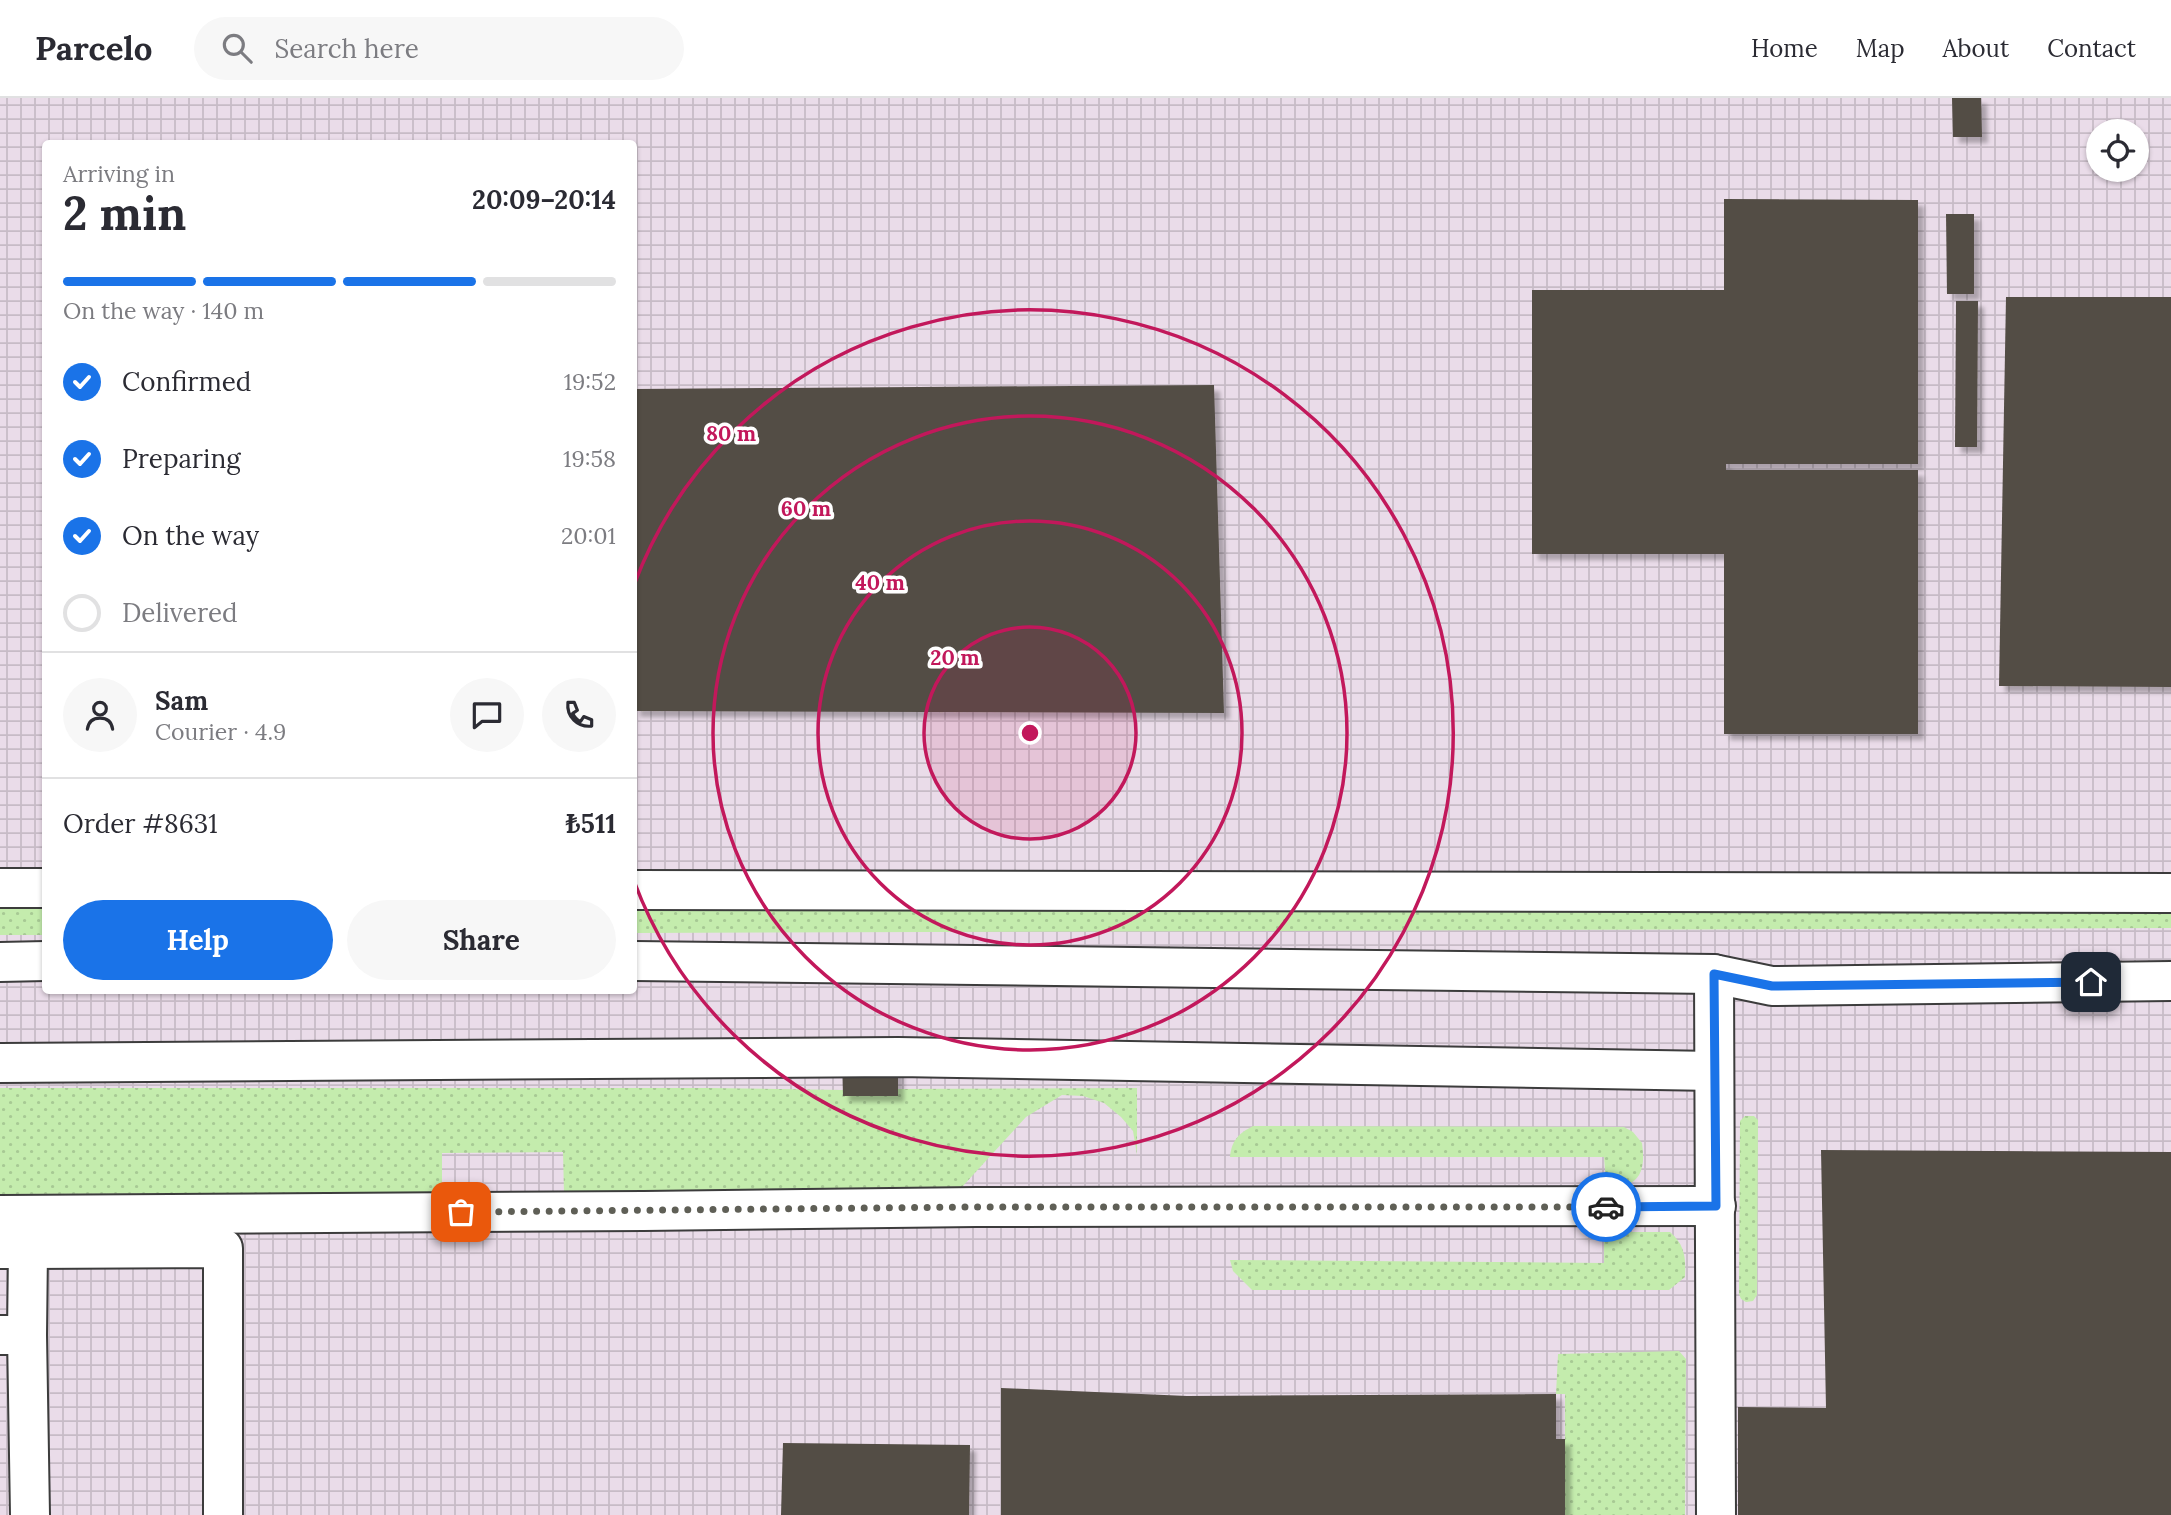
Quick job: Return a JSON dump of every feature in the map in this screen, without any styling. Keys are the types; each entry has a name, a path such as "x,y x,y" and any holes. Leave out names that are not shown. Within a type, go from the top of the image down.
{"street":[{"path":"0,888 42,888"},
{"path":"637,890 2171,893"},
{"path":"0,962 42,961"},
{"path":"637,961 1714,974 1772,986 2171,981"},
{"path":"1714,974 1716,1515"},
{"path":"0,1063 898,1057 1714,1072"},
{"path":"0,1215 976,1207 1716,1206"},
{"path":"30,1515 13,1335 14,1249 223,1248 223,1515"}],"shaded area":[{"path":"0,98 2171,98 2171,1515 0,1515"}],"green space":[{"path":"0,873 42,873 42,935 0,935"},
{"path":"637,878 2171,891 2171,928 637,933"},
{"path":"0,1088 707,1088 843,1090 844,1096 898,1096 898,1089 1137,1088 1137,1155 1133,1131 1104,1103 1083,1096 1062,1095 1026,1117 962,1187 875,1194 564,1193 563,1152 442,1153 442,1193 0,1194"},
{"path":"1745,1116 1754,1116 1758,1120 1757,1295 1753,1301 1746,1302 1739,1294 1740,1121"},
{"path":"1253,1126 1624,1127 1633,1132 1642,1143 1643,1161 1640,1173 1633,1182 1617,1186 1606,1182 1604,1157 1230,1157 1237,1138"},
{"path":"1610,1232 1670,1232 1684,1252 1685,1277 1669,1290 1252,1290 1233,1271 1230,1260 1604,1263 1604,1237"},
{"path":"1679,1351 1686,1359 1685,1515 1565,1515 1565,1394 1556,1394 1558,1354"}],"building":[{"path":"1952,98 1981,98 1982,137 1953,137"},
{"path":"1724,199 1918,200 1918,464 1726,464 1726,470 1918,470 1918,734 1724,734 1724,554 1532,554 1532,290 1724,290"},
{"path":"1946,214 1974,214 1974,294 1947,294"},
{"path":"2006,297 2171,297 2171,687 1999,686"},
{"path":"1956,301 1978,301 1977,447 1955,447"},
{"path":"1214,385 1224,713 637,711 637,389"},
{"path":"898,1058 898,1096 843,1096 842,1059"},
{"path":"1821,1150 2171,1152 2171,1515 1738,1515 1738,1407 1826,1408"},
{"path":"1001,1388 1187,1396 1556,1394 1556,1439 1565,1439 1565,1515 1001,1515"},
{"path":"783,1443 970,1445 969,1515 781,1515"}],"way so far":[{"path":"461,1212 976,1207 1606,1207"}],"route":[{"path":"1606,1207 1716,1206 1714,974 1772,986 2091,982"}]}
